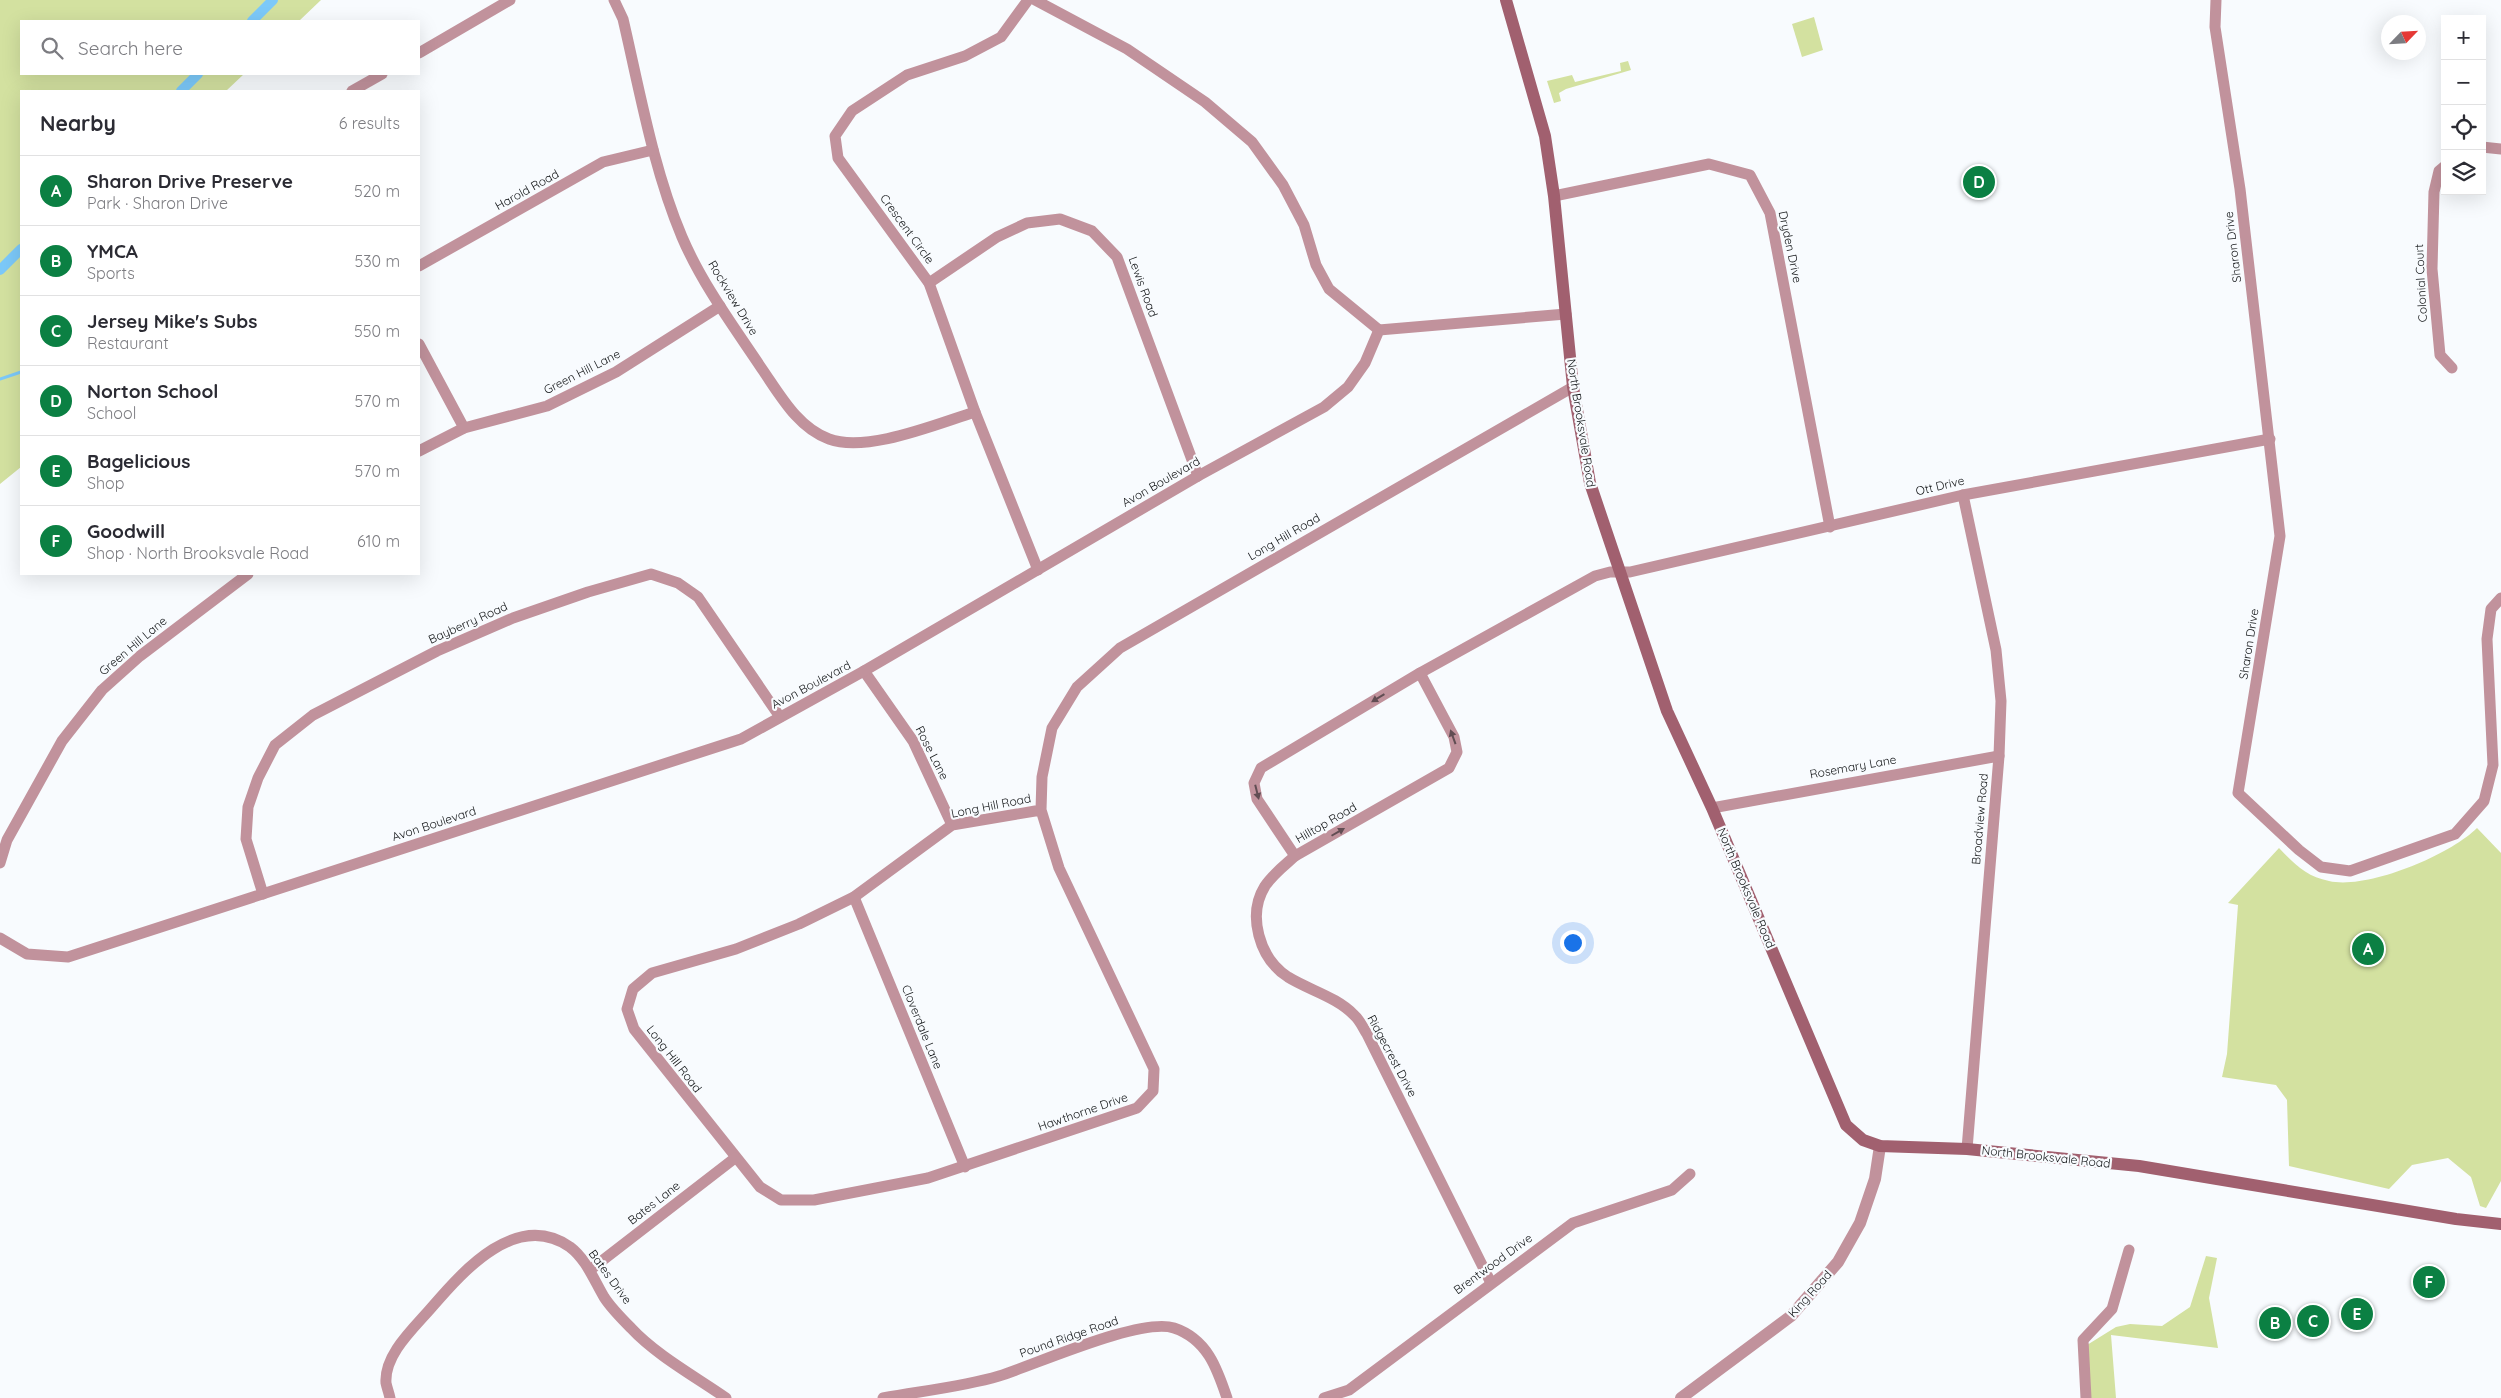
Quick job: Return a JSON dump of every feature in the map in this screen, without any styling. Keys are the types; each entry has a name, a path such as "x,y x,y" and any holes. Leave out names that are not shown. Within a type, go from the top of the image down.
{"main road":[{"name":"North Brooksvale Road","path":"1506,0 1545,136 1554,196 1574,387 1590,483 1667,711 1712,808 1846,1125 1863,1140 1880,1146 1967,1149 2139,1166 2456,1219 2501,1224"}],"street":[{"path":"420,52 510,0"},
{"name":"Rockview Drive","path":"614,0 623,19 653,150 682,237 720,306 789,406 806,427 829,440 860,442 888,439 975,412"},
{"name":"Crescent Circle","path":"1028,0 1001,37 965,56 907,75 852,111 835,136 838,158 929,282 975,412 1038,570"},
{"path":"1035,0 1127,49 1205,102 1252,142 1283,185 1304,225 1316,265 1329,289 1380,330 1566,314"},
{"name":"Sharon Drive","path":"2216,0 2215,27 2240,190 2280,536 2238,794 2299,850 2322,867 2350,871 2455,834 2484,801 2493,765 2487,639 2491,609 2501,598"},
{"path":"354,90 380,75"},
{"path":"2486,147 2501,149"},
{"name":"Harold Road","path":"420,265 603,162 653,150"},
{"name":"Dryden Drive","path":"1554,196 1709,164 1750,175 1770,213 1830,527"},
{"name":"Colonial Court","path":"2441,169 2434,192 2432,269 2440,355 2452,368"},
{"name":"Lewis Road","path":"929,282 997,236 1027,223 1060,219 1092,231 1117,257 1198,476"},
{"name":"Green Hill Lane","path":"420,450 464,428 547,406 616,372 720,306"},
{"name":"Avon Boulevard","path":"0,938 27,954 68,957 741,739 864,671 1198,476 1330,402 1348,387 1365,363 1380,330"},
{"path":"420,346 464,428"},
{"name":"Long Hill Road","path":"735,1158 634,1029 626,1009 632,989 652,973 736,949 799,924 854,897 952,825 1041,810 1042,777 1052,728 1078,687 1120,648 1574,387"},
{"name":"Ott Drive","path":"1619,572 1630,572 1963,495 2270,438"},
{"name":"Broadview Road","path":"1963,495 1996,650 2001,701 2000,756 1967,1149"},
{"name":"Hilltop Road","path":"1420,674 1454,737 1457,752 1449,768 1295,856 1258,799 1254,783 1261,768 1420,674 1595,576 1619,572"},
{"name":"Bayberry Road","path":"263,894 246,839 248,808 258,778 276,744 313,715 437,651 512,618 651,574 678,583 698,597 780,716"},
{"name":"Green Hill Lane","path":"0,863 7,840 62,741 102,690 140,656 247,575"},
{"name":"Rose Lane","path":"864,671 913,741 952,825"},
{"name":"Rosemary Lane","path":"1712,808 2000,756"},
{"name":"Hawthorne Drive","path":"735,1158 760,1187 781,1200 814,1200 928,1178 965,1168 1137,1108 1153,1091 1154,1069 1059,868 1041,810"},
{"name":"Ridgecrest Drive","path":"1295,856 1265,886 1257,905 1257,926 1262,945 1272,964 1287,976 1337,1002 1354,1015 1368,1034 1490,1283"},
{"name":"Cloverdale Lane","path":"854,897 965,1168"},
{"name":"King Road","path":"1681,1398 1791,1316 1838,1262 1860,1223 1875,1179 1880,1146"},
{"name":"Bates Lane","path":"590,1270 735,1158"},
{"name":"Brentwood Drive","path":"1324,1398 1349,1390 1572,1223 1672,1190 1690,1174"},
{"name":"Bates Drive","path":"390,1398 386,1383 390,1362 442,1296 485,1254 511,1238 544,1235 570,1247 590,1270 605,1298 633,1330 726,1398"},
{"path":"2086,1398 2083,1340 2112,1309 2129,1250"},
{"name":"Pound Ridge Road","path":"883,1398 998,1377 1136,1328 1174,1328 1201,1343 1216,1364 1227,1398"}],"green space":[{"path":"0,0 321,0 300,20 20,20 20,75 243,75 227,90 20,90 20,468 0,484"},
{"path":"1814,17 1823,50 1802,57 1792,24"},
{"path":"1628,61 1631,70 1566,89 1559,93 1561,101 1554,103 1547,81 1572,75 1575,82 1621,71 1620,63"},
{"path":"2477,828 2501,853 2501,1181 2486,1208 2480,1206 2471,1177 2448,1158 2412,1165 2389,1189 2289,1166 2287,1100 2276,1085 2222,1077 2227,1054 2238,905 2228,903 2279,848 2307,873 2329,881 2345,882 2364,880 2407,868 2448,849"},
{"path":"2206,1256 2217,1258 2209,1298 2218,1348 2111,1335 2116,1398 2090,1398 2087,1345 2116,1327 2130,1324 2162,1326 2190,1307"}],"waterway":[{"path":"253,20 273,0"},
{"path":"182,90 197,75"},
{"path":"0,270 20,250"},
{"path":"0,379 20,372"}],"place":[{"name":"Norton School","path":"1979,182"},
{"name":"Sharon Drive Preserve","path":"2368,949"},
{"name":"Goodwill","path":"2429,1282"},
{"name":"Bagelicious","path":"2357,1314"},
{"name":"Jersey Mike's Subs","path":"2313,1321"},
{"name":"YMCA","path":"2275,1323"}]}
